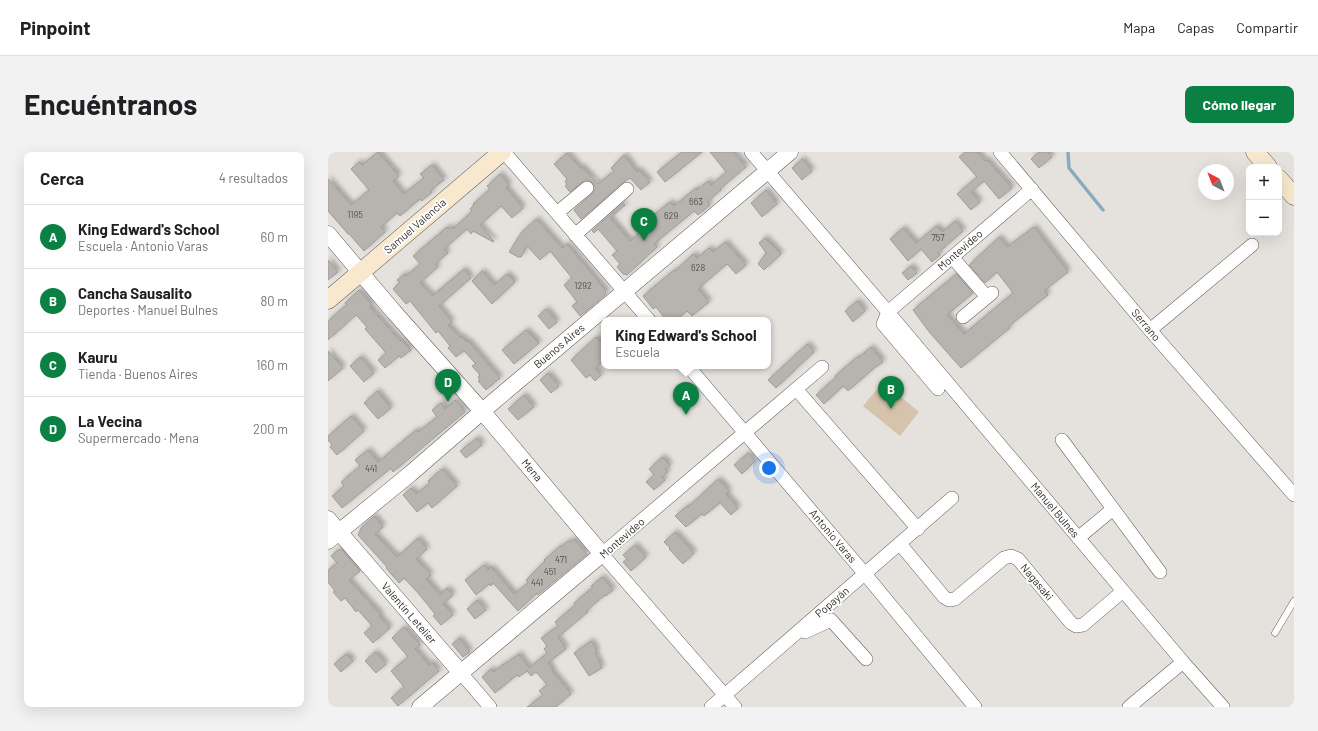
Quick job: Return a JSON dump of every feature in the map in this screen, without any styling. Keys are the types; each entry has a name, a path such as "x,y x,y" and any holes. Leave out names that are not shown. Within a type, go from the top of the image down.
{"main road":[{"name":"Samuel Valencia","path":"328,300 503,152"},
{"path":"1255,152 1265,164"},
{"path":"1282,182 1294,196"}],"street":[{"path":"503,152 646,317"},
{"name":"Manuel Bulnes","path":"751,152 1183,662 1223,707"},
{"name":"Buenos Aires","path":"334,537 790,152"},
{"name":"Serrano","path":"1000,152 1150,330 1294,495"},
{"path":"557,213 587,188"},
{"path":"575,235 627,189"},
{"name":"Montevideo","path":"888,312 1032,189"},
{"name":"Mena","path":"328,234 735,707"},
{"path":"1150,330 1252,245"},
{"path":"952,257 989,295 963,318"},
{"path":"888,312 883,324 938,389"},
{"name":"Montevideo","path":"420,707 822,367"},
{"name":"Antonio Varas","path":"691,369 976,707"},
{"path":"796,389 918,529"},
{"path":"1062,440 1160,572"},
{"name":"Popayán","path":"711,707 952,498"},
{"path":"1078,538 1113,509"},
{"name":"Valentín Letelier","path":"328,519 334,537 461,673 490,707"},
{"name":"Nagasaki","path":"900,544 944,597 949,600 955,598 1004,558 1011,556 1018,559 1071,623 1076,626 1082,625 1123,591"},
{"path":"800,629 805,632 831,620 866,659"},
{"path":"1129,707 1183,662"}],"lane":[{"path":"1276,633 1294,601"}],"shaded area":[{"path":"883,382 919,412 900,436 863,406"}],"building":[{"path":"378,152 399,176 393,181 403,194 424,178 420,174 432,165 444,180 430,191 432,192 422,201 420,199 400,216 397,213 381,227 385,232 364,251 328,211 328,179 351,205 369,190 351,169 359,162 362,165"},
{"path":"682,152 702,152 665,182 657,172"},
{"path":"710,152 733,152 746,167 707,202 710,205 698,215 694,211 654,244 657,247 627,275 623,274 617,267 620,264 612,255 617,251 598,229 594,233 592,231 623,203 625,205 610,218 630,241 645,228 642,224 670,202 674,206 696,188 697,190 708,181 711,185 726,172"},
{"path":"965,152 977,152 985,161 987,160 1012,188 999,199 984,181 971,192 980,202 971,210 957,194 977,177 959,157"},
{"path":"1039,152 1048,152 1052,157 1039,168 1031,159"},
{"path":"567,153 580,168 582,167 598,184 614,171 611,168 624,155 637,172 639,170 650,182 641,190 630,178 622,183 581,219 574,210 592,194 595,190 595,186 590,181 586,180 570,192 565,186 567,184 565,182 567,179 554,164"},
{"path":"802,159 812,171 802,180 792,168"},
{"path":"500,174 509,185 506,188 523,208 512,218 501,206 480,225 494,241 493,242 473,231 471,234 467,229 444,249 448,253 435,264 438,267 420,283 432,296 464,269 471,278 439,306 452,322 448,325 460,338 461,336 467,342 468,341 500,378 486,390 478,381 480,380 478,377 480,375 472,366 476,364 464,351 456,357 448,348 450,346 438,331 436,333 410,301 406,304 393,289 400,282 397,280 404,274 406,276 420,264 413,256 447,227 449,229 452,227 453,229 472,211 470,209 474,205 473,204 490,189 487,186"},
{"path":"766,190 777,204 762,217 751,203"},
{"path":"536,219 562,248 567,244 606,291 605,295 580,316 572,306 577,302 564,285 572,278 550,251 540,260 527,246 521,257 509,252 521,233"},
{"path":"955,221 963,231 938,253 940,255 932,262 921,249 908,261 890,239 903,228 916,243 936,226 942,232"},
{"path":"1034,227 1068,272 1044,291 1048,295 1009,326 1010,328 961,368 930,333 913,310 956,274 973,293 947,315 964,334 1013,293 997,272 985,283 969,265 999,237 1007,247"},
{"path":"765,238 781,254 764,270 758,264 766,253 759,243"},
{"path":"725,242 746,265 736,274 727,264 698,289 709,302 692,316 687,311 680,317 664,317 656,307 653,309 643,296 674,270 675,271 693,254 697,258 709,248 713,252"},
{"path":"328,260 338,272 328,280"},
{"path":"911,266 917,273 908,280 902,273"},
{"path":"482,271 494,285 507,274 515,282 492,304 472,281"},
{"path":"359,290 372,305 370,307 400,341 401,340 411,350 401,358 399,356 385,368 378,360 386,353 365,329 367,327 356,315 328,340 328,321 347,304 345,303"},
{"path":"857,301 865,311 853,322 845,311"},
{"path":"546,309 557,322 549,329 538,316"},
{"path":"526,330 539,343 514,364 502,350"},
{"path":"596,337 601,343 601,363 595,368 601,375 595,381 590,375 586,378 571,360"},
{"path":"807,344 814,352 776,388 768,380"},
{"path":"871,347 883,362 848,391 843,386 824,404 816,395 836,377 835,376"},
{"path":"328,351 343,368 328,381"},
{"path":"360,357 374,373 364,382 350,366"},
{"path":"548,373 559,386 551,393 540,380"},
{"path":"377,391 391,408 378,419 364,403"},
{"path":"524,395 534,407 518,420 508,409"},
{"path":"455,400 465,412 393,472 391,468 342,508 332,496 344,486 341,482 360,466 355,460 368,450 378,462 416,430 418,432 437,417 432,410 441,403 445,409"},
{"path":"351,416 364,431 337,455 330,447 332,445 328,440 328,436"},
{"path":"477,438 482,445 466,458 460,451"},
{"path":"748,453 755,461 742,474 734,465"},
{"path":"662,457 670,465 665,469 668,472 662,477 665,480 654,490 646,482 654,475 649,469"},
{"path":"442,469 457,486 432,508 428,503 417,512 403,495 411,488 416,494 430,483 428,481"},
{"path":"718,479 729,491 726,494 738,508 731,515 720,503 704,516 702,514 686,527 675,516 687,506 688,507"},
{"path":"374,516 383,527 375,534 397,557 418,538 427,549 416,559 431,575 426,579 440,595 447,588 453,595 443,604 453,615 441,625 433,616 435,614 418,593 404,578 399,583 386,568 387,567 358,535 361,528"},
{"path":"675,532 694,553 683,564 664,542"},
{"path":"574,539 587,554 538,595 537,593 518,611 493,583 491,586 489,584 476,595 465,580 484,565 488,570 491,567 514,594 528,583 526,580 545,561 544,560 560,546 561,547 568,541 570,542"},
{"path":"635,545 646,557 631,571 623,562 627,559 623,555"},
{"path":"338,550 342,550 360,571 349,580 381,615 379,616 390,628 373,643 364,633 372,626 358,610 356,612 345,598 341,601 333,592 335,591 328,582 328,570 337,563 331,556"},
{"path":"602,577 613,590 586,611 588,612 558,637 566,649 548,663 553,670 552,671 571,694 556,707 527,707 543,695 539,691 547,685 536,672 531,676 527,671 519,677 517,675 495,693 482,677 491,669 494,672 503,664 519,654 529,668 547,653 544,649 547,646 541,638 558,626 555,622 575,605 574,603 593,587 591,586"},
{"path":"477,600 486,610 475,619 467,609"},
{"path":"404,627 420,645 415,649 429,665 432,663 439,671 398,706 391,698 404,687 391,671 408,657 392,638"},
{"path":"459,638 470,652 463,657 452,644"},
{"path":"591,641 597,651 595,653 602,668 589,676 574,653"},
{"path":"375,652 386,664 376,673 365,661"},
{"path":"346,654 353,661 341,672 334,664"}],"waterway":[{"path":"1068,152 1069,168 1103,210"}],"place":[{"name":"Kauru","path":"644,241"},
{"name":"La Vecina","path":"448,402"},
{"name":"Cancha Sausalito","path":"891,409"},
{"name":"King Edward's School","path":"686,415"}]}
